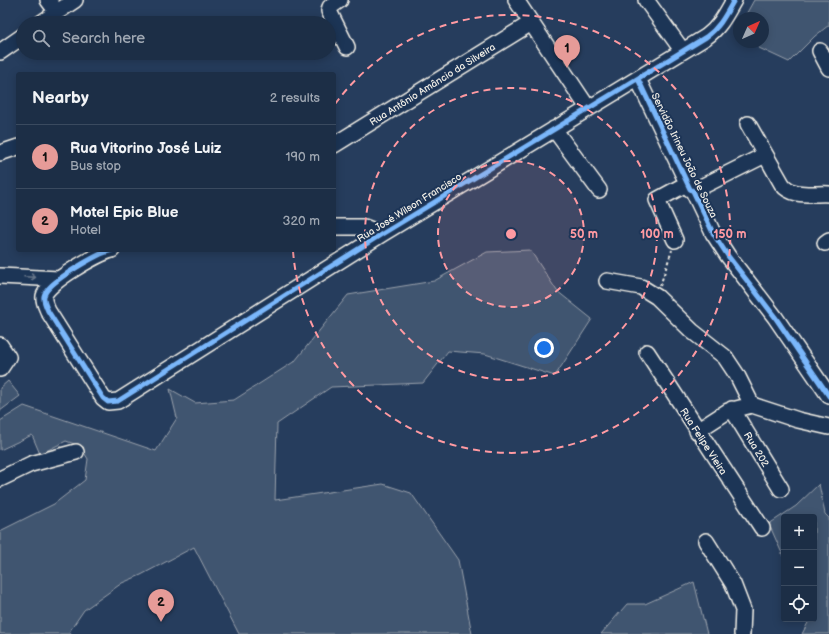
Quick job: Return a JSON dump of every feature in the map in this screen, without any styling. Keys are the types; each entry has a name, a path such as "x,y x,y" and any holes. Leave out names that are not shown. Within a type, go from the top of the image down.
{"street":[{"path":"48,0 57,12"},
{"path":"52,16 74,0"},
{"path":"332,16 329,11 330,7 340,0"},
{"path":"516,0 530,24 588,108"},
{"path":"646,0 682,50"},
{"name":"Rua José Wilson Francisco","path":"60,279 46,291 44,296 48,311 103,398 113,402 125,397 382,234 715,31 734,0"},
{"name":"Rua Antônio Amâncio da Silveira","path":"336,144 530,24"},
{"path":"336,25 347,47"},
{"path":"0,52 16,41"},
{"path":"820,51 829,68"},
{"name":"Servidão Irineu João de Souza","path":"638,78 713,233 829,396"},
{"path":"748,124 765,155 788,191 829,194"},
{"path":"554,129 599,190"},
{"path":"0,153 16,148"},
{"path":"675,240 657,200 765,155"},
{"path":"336,227 364,227 382,234"},
{"path":"0,276 60,279 98,255 106,252"},
{"path":"607,281 641,287 657,297 692,331 725,358 737,375 752,405"},
{"path":"0,345 8,357 0,369"},
{"name":"Rua Felipe Vieira","path":"647,352 697,431 762,528"},
{"path":"697,431 713,419 732,409 752,405 803,422 829,427"},
{"name":"Rua 202","path":"732,409 781,489"},
{"path":"0,479 31,464 76,452"},
{"path":"706,541 735,590 743,610 742,634"}],"path":[{"path":"657,297 675,240"}],"shaded area":[{"path":"754,0 829,0 829,25 815,36 789,62 759,48 769,48 769,12 747,12"},
{"path":"530,250 557,291 592,319 555,376 485,354 448,351 423,383 331,387 277,424 275,500 383,484 411,493 458,560 472,634 239,634 194,547 141,575 122,583 84,610 69,632 72,634 0,634 0,531 54,504 85,480 88,459 80,446 66,441 40,454 32,435 0,450 0,421 24,406 156,451 177,418 170,389 195,403 234,400 295,361 348,295 434,281 487,252"},
{"path":"8,381 20,396 0,411 0,388"},
{"path":"819,484 825,514 829,518 829,634 802,634 808,622 817,622 817,514 784,514 796,506"},
{"path":"781,516 781,551 769,524"},
{"path":"694,582 707,634 601,634 627,604 645,604"}],"cycle path":[{"path":"105,252 63,276 47,290 44,298 48,311 103,398 108,402 118,401 382,234 706,37 719,25 734,0"},
{"path":"638,79 690,189 693,191 713,233 728,256 775,317 829,396"}],"place":[{"name":"Rua Vitorino José Luiz","path":"567,68"},
{"name":"Motel Epic Blue","path":"161,622"}]}
